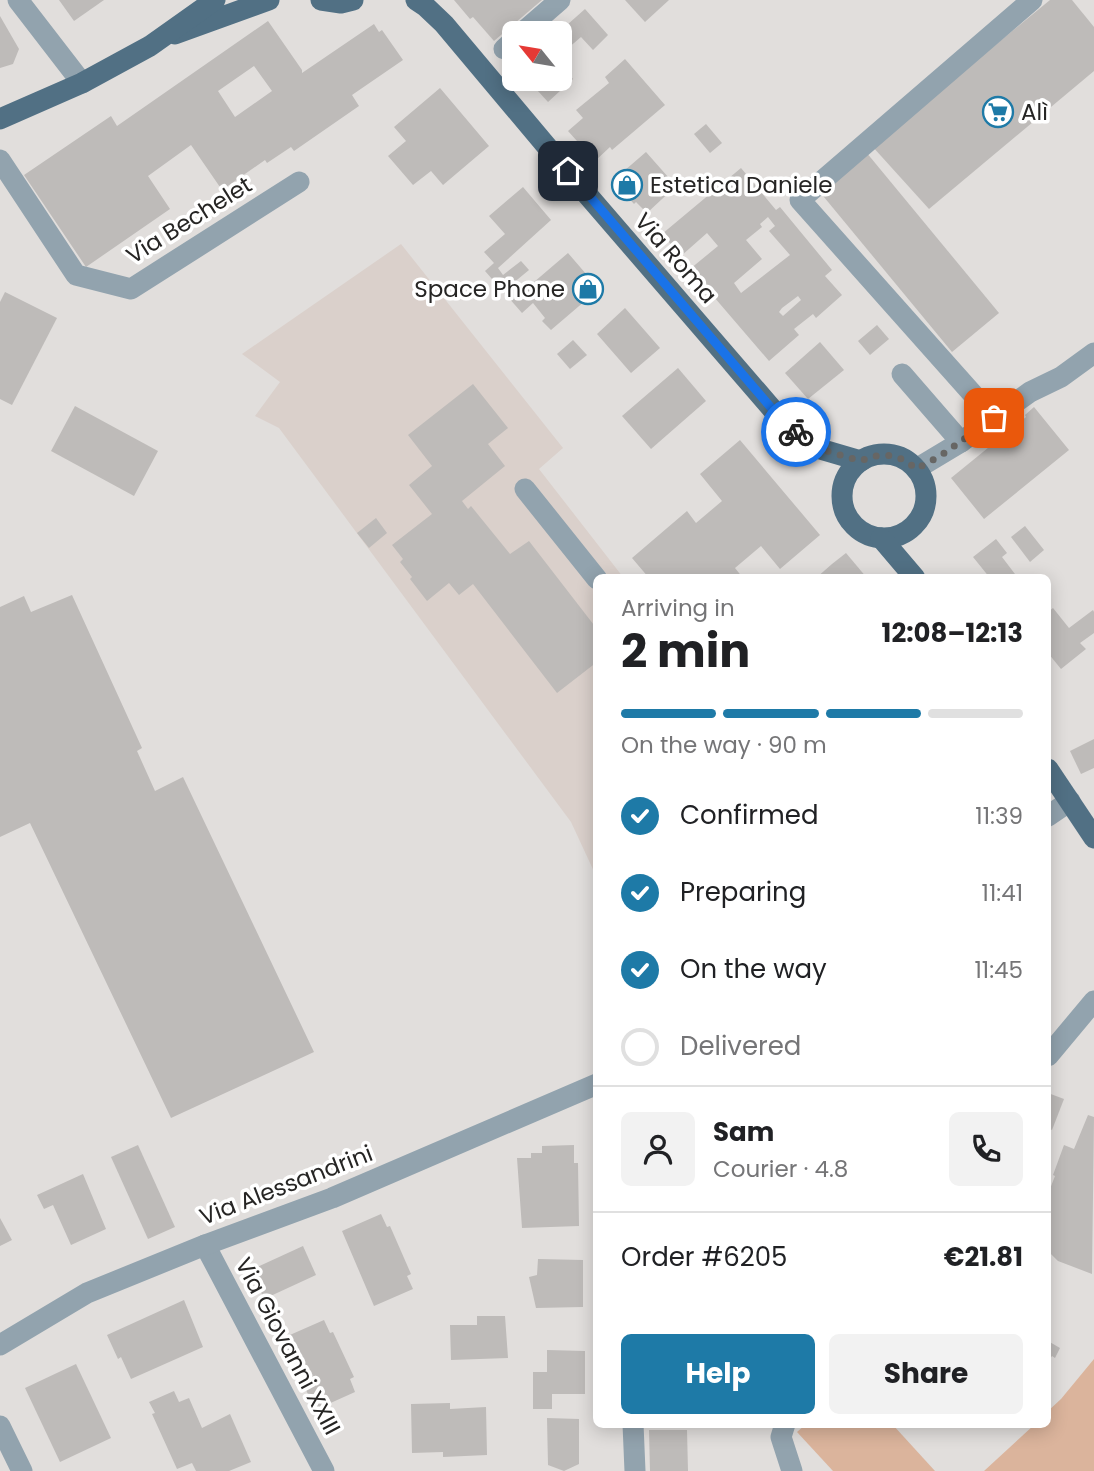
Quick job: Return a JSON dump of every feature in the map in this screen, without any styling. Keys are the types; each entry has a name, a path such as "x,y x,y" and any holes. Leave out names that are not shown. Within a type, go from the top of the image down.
{"main road":[{"path":"0,119 82,83 163,38 215,0"},
{"path":"163,38 269,0"},
{"path":"321,0 341,3 353,0"},
{"name":"Via Roma","path":"416,0 444,24 786,425 820,449 861,461 884,454 907,461 916,469 923,480 926,493 920,518 911,528 913,574"},
{"name":"Via Roma","path":"820,449 843,487 847,515 855,526 867,534 881,538 912,574"},
{"path":"843,487 847,477 861,461"},
{"path":"881,538 891,538 911,528"},
{"path":"1051,773 1094,838"}],"street":[{"path":"18,0 82,83"},
{"path":"536,21 560,0"},
{"path":"994,418 800,201 1032,0"},
{"name":"Via Bechelet","path":"0,159 76,275 131,289 299,182"},
{"path":"916,469 961,442 1030,392 1061,377 1094,353"},
{"path":"902,374 961,442"},
{"path":"525,489 593,574"},
{"path":"1051,814 1070,801"},
{"path":"1051,1052 1094,1001"},
{"name":"Via Alessandrini","path":"0,1345 87,1293 332,1198 593,1086"},
{"name":"Via Giovanni XXIII","path":"205,1245 324,1471"},
{"path":"0,1426 22,1471"},
{"path":"633,1428 635,1471"},
{"path":"784,1428 781,1437 792,1471"}],"shaded area":[{"path":"401,244 563,448 539,469 621,574 593,574 593,869 571,822 279,428 255,416 280,382 242,354"},
{"path":"1094,1359 1094,1471 984,1471 1031,1428 1051,1428 1051,1408"},
{"path":"802,1428 896,1428 935,1471 833,1471 797,1432"}],"building":[{"path":"59,0 104,0 74,21"},
{"path":"454,0 542,0 517,21 502,21 502,34 494,41 473,17 470,19"},
{"path":"625,0 669,0 645,22"},
{"path":"1050,0 1072,0 1094,27 1094,71 929,209 872,146"},
{"path":"585,9 608,35 593,50 581,37 572,45 572,21"},
{"path":"0,16 19,49 13,64 0,68"},
{"path":"268,21 302,73 374,24 379,32 382,30 403,60 352,95 359,106 294,151 291,147 267,163 265,160 222,190 191,145 148,176 170,209 86,267 24,175 111,116 117,126","holes":["254,66 272,91 235,117 218,91"]},
{"path":"625,59 665,105 595,161 568,131 583,118 576,110 609,83 605,77"},
{"path":"440,88 489,146 443,185 431,171 413,185 388,156 406,141 394,127"},
{"path":"538,91 560,91 548,102"},
{"path":"706,124 722,143 710,153 694,134"},
{"path":"646,152 676,186 647,213 636,202 634,204 617,185 629,175 624,171"},
{"path":"866,152 999,313 952,352 819,191"},
{"path":"741,168 776,210 780,207 832,270 825,276 842,295 816,318 813,314 794,329 799,335 769,361 690,269 718,246 707,233 681,256 662,234","holes":["768,217 775,226 769,231 790,255 741,293 734,283 762,259 746,240 762,227 760,224","798,296 801,300 783,316 779,312"]},
{"path":"523,187 551,220 498,268 503,275 521,261 529,270 512,284 520,294 568,253 599,289 551,330 542,321 545,318 533,303 522,313 485,271 494,263 484,252 505,234 489,216"},
{"path":"5,292 57,318 12,405 0,399 0,302"},
{"path":"625,308 660,348 631,373 597,334"},
{"path":"877,325 889,339 870,355 858,341"},
{"path":"573,340 587,355 570,369 557,354"},
{"path":"820,342 844,370 808,399 785,373"},
{"path":"678,368 706,401 651,449 622,416"},
{"path":"473,384 508,428 488,444 505,466 462,501 468,509 471,506 510,554 529,541 593,624 593,665 557,693 473,584 459,595 449,583 427,601 400,562 403,559 392,545 432,514 409,485 432,466 408,435"},
{"path":"75,406 158,451 134,496 51,451"},
{"path":"1034,407 1069,450 984,519 951,478 1026,417"},
{"path":"740,440 820,535 780,569 761,546 735,568 740,574 646,574 632,558 687,511 696,523 722,501 700,474"},
{"path":"376,518 387,533 369,548 357,533"},
{"path":"1025,526 1044,550 1030,562 1011,537"},
{"path":"996,539 1007,553 1002,557 1015,574 987,574 973,557"},
{"path":"846,553 864,574 821,574"},
{"path":"72,595 142,748 137,751 155,791 183,777 314,1052 171,1118 30,823 0,837 0,607 24,596 31,612"},
{"path":"1053,608 1069,628 1093,610 1094,612 1094,633 1080,643 1086,649 1061,669 1051,657"},
{"path":"1094,739 1094,768 1081,774 1070,751"},
{"path":"1051,1094 1064,1099 1051,1130"},
{"path":"1088,1115 1094,1117 1092,1274 1058,1261 1051,1254 1053,1175 1064,1145 1074,1149"},
{"path":"138,1145 175,1227 148,1239 111,1157"},
{"path":"574,1145 574,1163 578,1163 579,1226 522,1228 517,1158 531,1158 531,1153 542,1153 542,1146"},
{"path":"83,1174 106,1229 71,1245 53,1205 44,1209 37,1195"},
{"path":"381,1214 387,1227 390,1226 411,1274 407,1276 413,1289 374,1306 342,1231"},
{"path":"0,1218 12,1240 0,1246"},
{"path":"303,1246 316,1275 264,1299 251,1270"},
{"path":"538,1259 583,1260 583,1307 536,1308 529,1277 537,1275"},
{"path":"184,1300 203,1347 131,1379 107,1335"},
{"path":"477,1316 505,1316 508,1358 451,1360 450,1325 477,1325"},
{"path":"324,1320 330,1333 333,1332 354,1377 350,1379 355,1392 315,1410 283,1338"},
{"path":"1051,1343 1060,1348 1055,1358 1052,1356"},
{"path":"547,1350 585,1351 585,1394 552,1394 552,1409 533,1409 533,1372 547,1372"},
{"path":"76,1364 111,1438 60,1462 25,1388"},
{"path":"174,1391 179,1402 189,1398 202,1428 230,1414 251,1462 229,1471 196,1471 192,1463 177,1469 149,1402"},
{"path":"450,1403 450,1409 486,1407 487,1455 443,1457 443,1452 412,1453 411,1404"},
{"path":"547,1418 579,1419 579,1464 564,1471 548,1465"},
{"path":"649,1430 687,1430 688,1471 650,1471"}],"way so far":[{"path":"796,432 820,449 861,461 884,454 896,456 916,469 940,456 994,418"}],"place":[{"name":"Alì","path":"998,112"},
{"name":"Estetica Daniele","path":"627,185"},
{"name":"Space Phone","path":"588,289"}],"route":[{"path":"568,171 786,425 796,432"}]}
